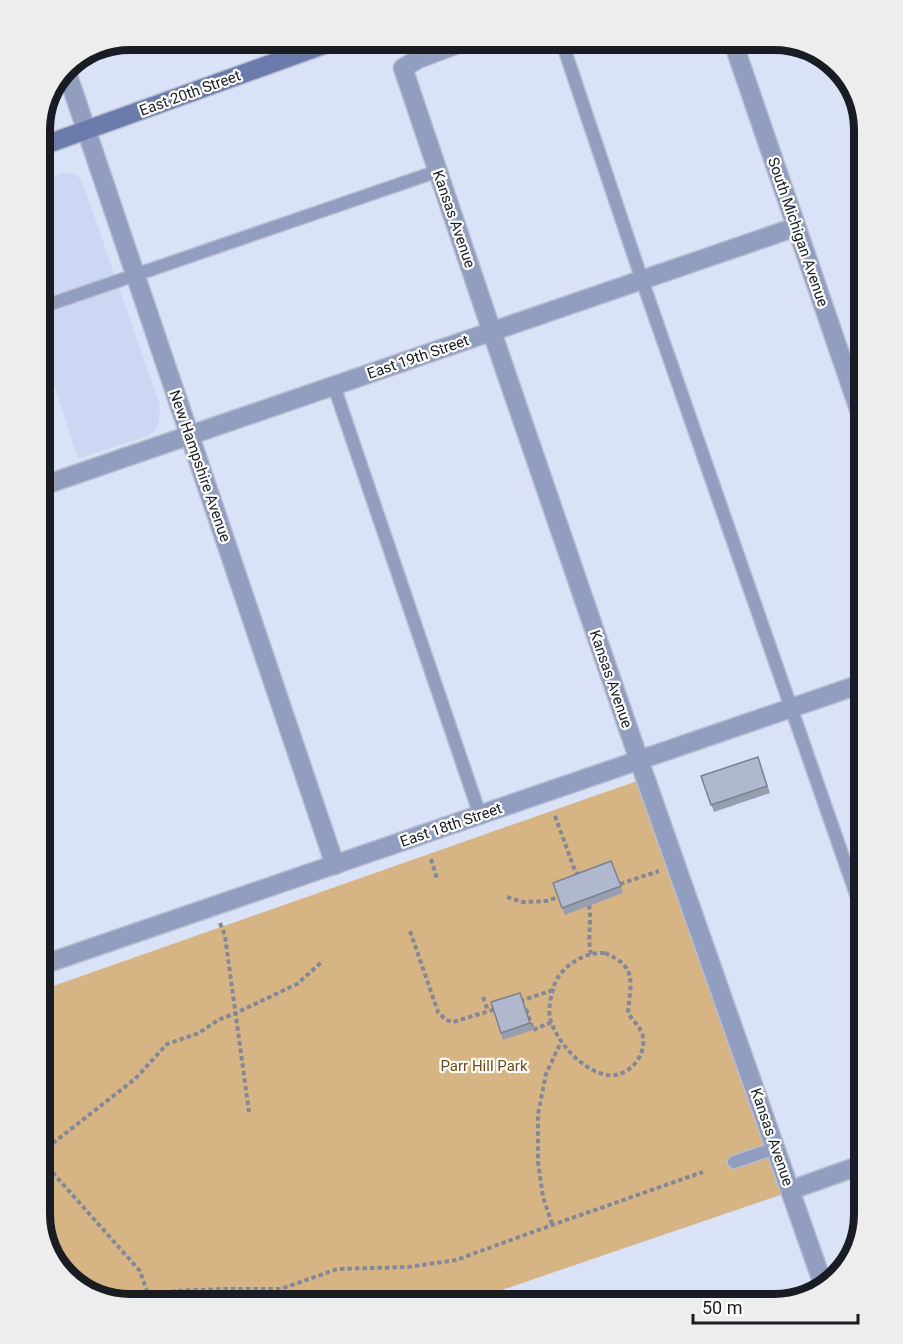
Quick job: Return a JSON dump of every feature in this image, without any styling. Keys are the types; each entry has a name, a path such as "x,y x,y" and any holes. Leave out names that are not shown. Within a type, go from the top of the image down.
{"main road":[{"name":"East 20th Street","path":"50,143 313,49"}],"street":[{"name":"Kansas Avenue","path":"443,49 418,59 403,68 639,760 821,1279"},
{"name":"South Michigan Avenue","path":"736,50 854,395"},
{"name":"New Hampshire Avenue","path":"69,78 335,865"},
{"name":"East 19th Street","path":"50,483 796,227"},
{"name":"East 18th Street","path":"49,963 854,686"},
{"path":"791,1190 854,1168"}],"lane":[{"path":"565,50 642,280 854,887"},
{"path":"50,304 438,171"},
{"path":"334,386 480,815"},
{"path":"734,1162 776,1148"}],"path":[{"path":"555,816 574,868 581,880"},
{"path":"430,859 437,879"},
{"path":"620,884 660,870"},
{"path":"507,897 523,902 546,901 559,897"},
{"path":"589,905 591,914 588,941 591,954"},
{"path":"213,907 225,936 249,1112"},
{"path":"410,931 438,1012 446,1020 453,1022 497,1008"},
{"path":"605,953 617,958 631,976 632,989 628,1013 643,1036 643,1047 638,1060 629,1069 618,1074 608,1075 594,1071 575,1057 561,1042 550,1018 555,981 566,968 591,954 605,953"},
{"path":"49,1146 135,1079 167,1044 199,1033 218,1020 297,984 323,961"},
{"path":"514,1003 553,990"},
{"path":"483,997 489,1011"},
{"path":"523,1000 533,1030 552,1023"},
{"path":"552,1225 543,1197 538,1162 538,1114 546,1074 561,1042"},
{"path":"49,1169 140,1271 148,1294"},
{"path":"169,1294 222,1288 281,1288 337,1269 408,1267 456,1260 703,1172"}],"shaded area":[{"path":"63,173 72,173 77,175 83,184 159,403 160,412 155,431 147,436 78,459 50,371 50,178"}],"green space":[{"name":"Parr Hill Park","path":"637,781 783,1194 490,1294 125,1294 109,1292 90,1284 73,1271 60,1254 50,1225 49,987"}],"building":[{"path":"758,757 767,786 711,805 701,776"},
{"path":"611,861 621,886 562,908 553,883"},
{"path":"520,993 530,1023 501,1033 491,1002"}]}
